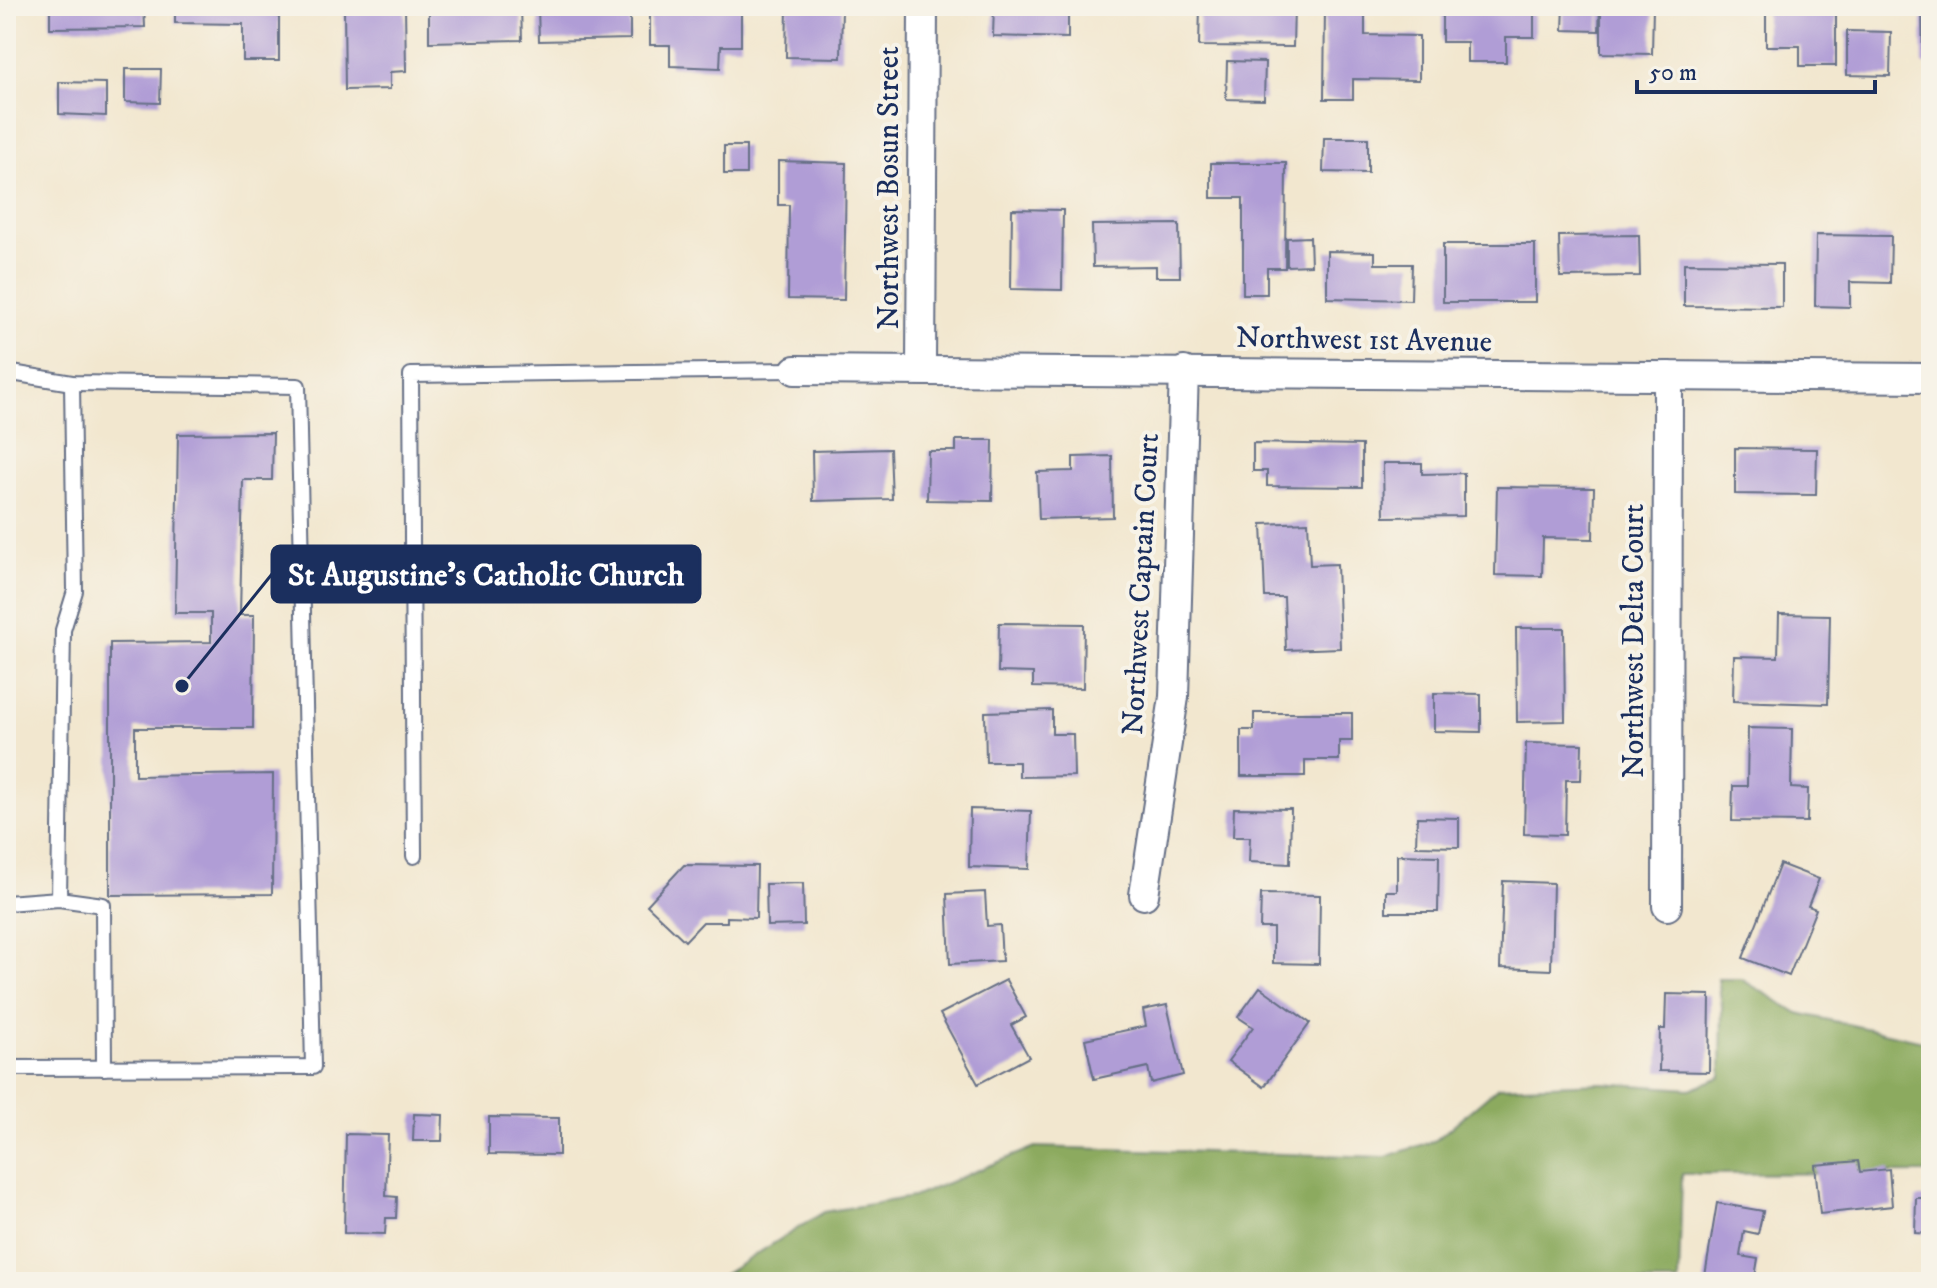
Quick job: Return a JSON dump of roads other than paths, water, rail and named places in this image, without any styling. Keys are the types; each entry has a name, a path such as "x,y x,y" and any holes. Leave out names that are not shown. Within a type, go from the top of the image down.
{"street":[{"name":"Northwest Bosun Street","path":"921,369 923,6"},
{"name":"Northwest 1st Avenue","path":"795,370 1931,378"},
{"name":"Northwest Captain Court","path":"1144,895 1174,697 1184,371"},
{"name":"Northwest Delta Court","path":"1667,906 1668,376"}],"lane":[{"path":"414,856 411,375 795,370"},
{"path":"6,372 72,383 298,386 313,1067 6,1068"},
{"path":"59,899 63,630 75,591 72,383"},
{"path":"6,903 59,899 103,905 104,1068"}],"place":[{"name":"St Augustine's Catholic Church","path":"182,686"}]}
